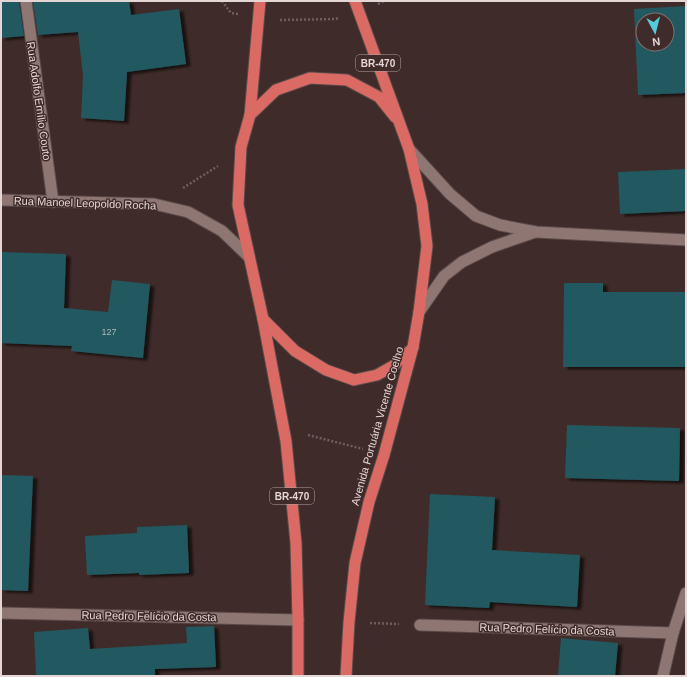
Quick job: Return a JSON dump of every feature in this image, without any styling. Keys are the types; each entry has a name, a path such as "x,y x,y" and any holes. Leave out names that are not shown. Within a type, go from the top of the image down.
{"highway":[{"name":"BR-470","path":"260,1 250,115 241,146 238,205 263,319 286,441 296,543 298,676"},
{"name":"Avenida Portuária Vicente Coelho","path":"346,676 349,622 355,563 369,502 384,454 413,347 427,246 422,204 409,149 357,6"},
{"path":"250,115 276,90 310,78 347,80 379,97 401,126"},
{"path":"263,319 295,351 326,370 354,380 377,375 393,366 413,347"}],"main road":[{"name":"Rua Adolfo Emílio Couto","path":"26,1 53,202"},
{"path":"409,149 450,194 476,216 500,225 536,232 686,240"},
{"name":"Rua Manoel Leopoldo Rocha","path":"1,200 154,204 188,212 215,227 222,231 249,257"},
{"path":"419,312 444,276 462,262 492,247 536,232"},
{"path":"662,676 673,633 686,593"},
{"name":"Rua Pedro Felício da Costa","path":"1,613 298,620"},
{"name":"Rua Pedro Felício da Costa","path":"420,625 673,633"}],"path":[{"path":"258,18 282,21 335,19 357,6"},
{"path":"154,204 214,169 241,146"},
{"path":"284,429 384,454"},
{"path":"349,622 420,625"}],"building":[{"path":"1,1 19,1 24,36 1,38"},
{"path":"33,1 129,1 131,15 179,9 186,64 127,72 124,121 81,118 83,76 78,32 38,35"},
{"path":"686,6 686,93 638,95 636,52 675,52 675,12 635,12 635,30 634,9"},
{"path":"686,169 686,211 620,214 618,172"},
{"path":"1,252 66,254 64,308 108,312 112,280 150,284 143,358 71,351 72,346 1,343"},
{"path":"564,283 603,283 603,292 686,292 686,367 563,367"},
{"path":"567,425 680,428 679,481 565,478"},
{"path":"2,475 33,476 28,591 1,590"},
{"path":"430,494 495,497 492,550 580,555 577,607 490,602 489,608 425,605"},
{"path":"187,525 189,573 87,575 85,536 137,533 137,527"},
{"path":"214,626 216,667 155,669 155,676 36,676 34,632 88,628 90,649 187,643 186,627"},
{"path":"561,638 618,643 615,676 558,676"}]}
